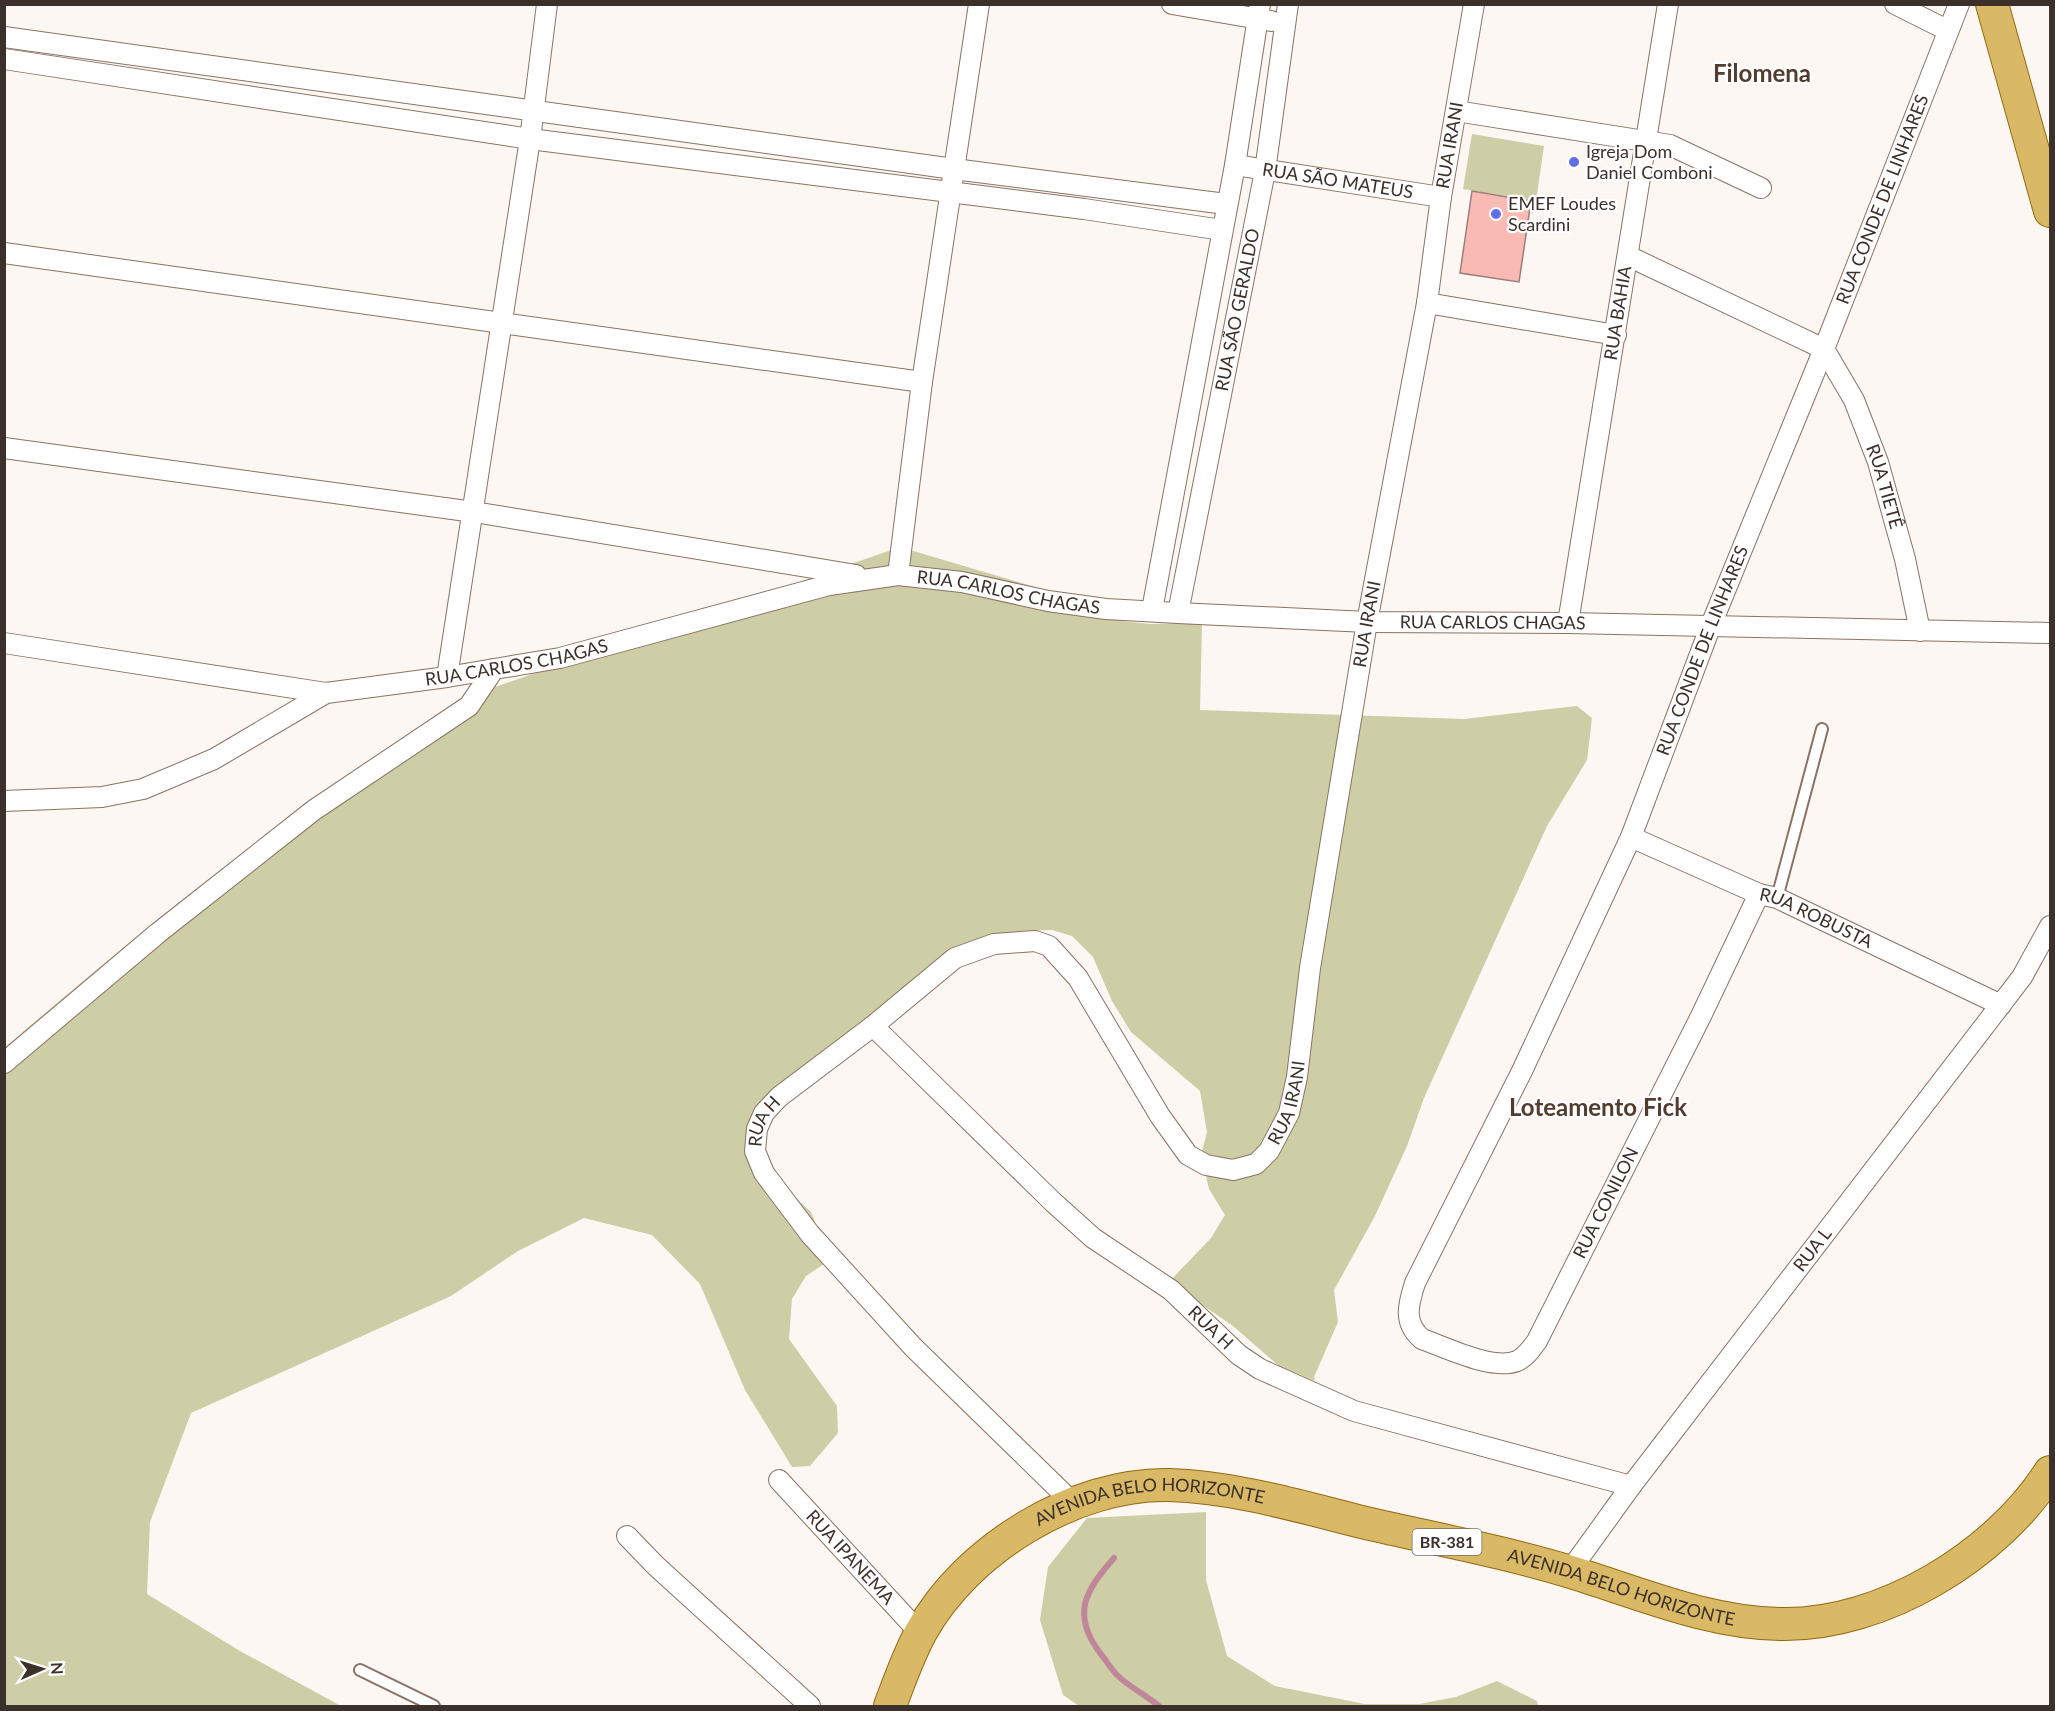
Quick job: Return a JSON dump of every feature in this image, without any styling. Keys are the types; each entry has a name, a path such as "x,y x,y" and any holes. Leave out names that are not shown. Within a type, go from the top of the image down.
{"main road":[{"path":"1992,4 2050,211"},
{"name":"AVENIDA BELO HORIZONTE","path":"890,1707 920,1633 953,1586 998,1547 1046,1515 1073,1503 1119,1491 1166,1485 1248,1494 1569,1572 1728,1620 1786,1624 1821,1621 1892,1600 1929,1584 1973,1555 2002,1530 2037,1492 2050,1472"}],"street":[{"path":"447,677 530,139 547,4"},
{"path":"898,574 922,382 979,4"},
{"path":"1172,4 1287,14"},
{"name":"RUA IRANI","path":"1188,1155 1222,1169 1249,1167 1256,1164 1269,1151 1288,1113 1297,1077 1310,968 1367,622 1427,303 1441,197 1474,4"},
{"name":"RUA BAHIA","path":"1568,623 1668,4"},
{"path":"1895,4 1947,30"},
{"name":"RUA CONDE DE LINHARES","path":"1415,1284 1522,1071 1631,837 1711,625 1824,349 1959,4"},
{"name":"RUA SÃO GERALDO","path":"1152,610 1235,165 1259,12"},
{"name":"RUA SÃO GERALDO","path":"1178,613 1265,171 1287,14"},
{"path":"4,37 954,169 1226,204"},
{"path":"4,59 530,139 951,195 1084,209 1222,230"},
{"path":"1456,111 1670,145 1761,188"},
{"name":"RUA SÃO MATEUS","path":"1235,165 1441,197"},
{"path":"4,253 922,382"},
{"path":"1628,256 1824,349"},
{"path":"1427,303 1616,335"},
{"name":"RUA TIETÊ","path":"1824,349 1854,399 1878,462 1905,559 1920,631"},
{"path":"4,448 474,512 871,577"},
{"name":"RUA CARLOS CHAGAS","path":"4,801 102,797 143,789 214,759 326,693 447,677 560,658 829,585 898,574 962,582 1048,601 1106,609 1178,613 1367,622 1711,625 2050,633"},
{"path":"4,643 326,693"},
{"path":"4,1063 158,933 280,836 314,810 469,706 494,669"},
{"name":"RUA ROBUSTA","path":"1631,837 1768,896 2001,1005"},
{"name":"RUA CONILON","path":"1415,1284 1408,1317 1414,1333 1422,1339 1496,1363 1516,1361 1527,1355 1701,1016 1768,896"},
{"name":"RUA L","path":"1569,1572 1630,1486 2022,977 2050,926"},
{"name":"RUA H","path":"1073,1503 913,1347 810,1234 764,1173 754,1140 764,1113 779,1097 873,1026 955,958 978,949 1011,941 1035,941 1049,946 1078,978 1160,1116 1188,1155"},
{"name":"RUA H","path":"873,1026 1077,1224 1093,1238 1171,1290 1239,1355 1260,1369 1354,1411 1630,1486"},
{"name":"RUA IPANEMA","path":"779,1480 920,1633"},
{"path":"627,1536 656,1566 810,1707"}],"lane":[{"path":"1768,896 1822,729"},
{"path":"360,1670 434,1707"}],"green space":[{"path":"1472,134 1544,146 1536,201 1463,189"},
{"path":"900,547 1079,600 1122,621 1150,624 1202,623 1200,710 1464,719 1577,706 1592,718 1587,760 1547,826 1424,1098 1407,1146 1375,1216 1334,1290 1338,1322 1314,1377 1315,1381 1279,1366 1233,1326 1169,1282 1211,1238 1225,1215 1209,1189 1201,1155 1207,1132 1200,1091 1131,1032 1112,1001 1093,957 1072,936 1052,930 1018,931 952,961 762,1111 756,1143 772,1176 811,1212 830,1260 806,1276 792,1299 789,1339 837,1406 838,1433 810,1466 792,1467 745,1390 700,1284 652,1235 584,1218 518,1251 451,1296 191,1413 150,1522 147,1594 240,1651 341,1706 5,1706 5,1047 200,886 291,819 414,737 460,699"},
{"path":"1206,1512 1206,1580 1227,1656 1275,1686 1365,1704 1419,1704 1456,1697 1497,1681 1537,1701 1538,1706 1079,1706 1063,1695 1040,1620 1048,1567 1087,1518"}],"building":[{"path":"1472,191 1531,201 1519,282 1460,273"}],"waterway":[{"path":"1114,1558 1089,1592 1085,1603 1086,1626 1091,1639 1115,1673 1159,1706"}],"place":[{"name":"Igreja Dom Daniel Comboni","path":"1574,162"},
{"name":"EMEF Loudes Scardini","path":"1496,214"}],"district":[{"name":"Filomena","path":"1762,74"},
{"name":"Loteamento Fick","path":"1598,1108"}]}
